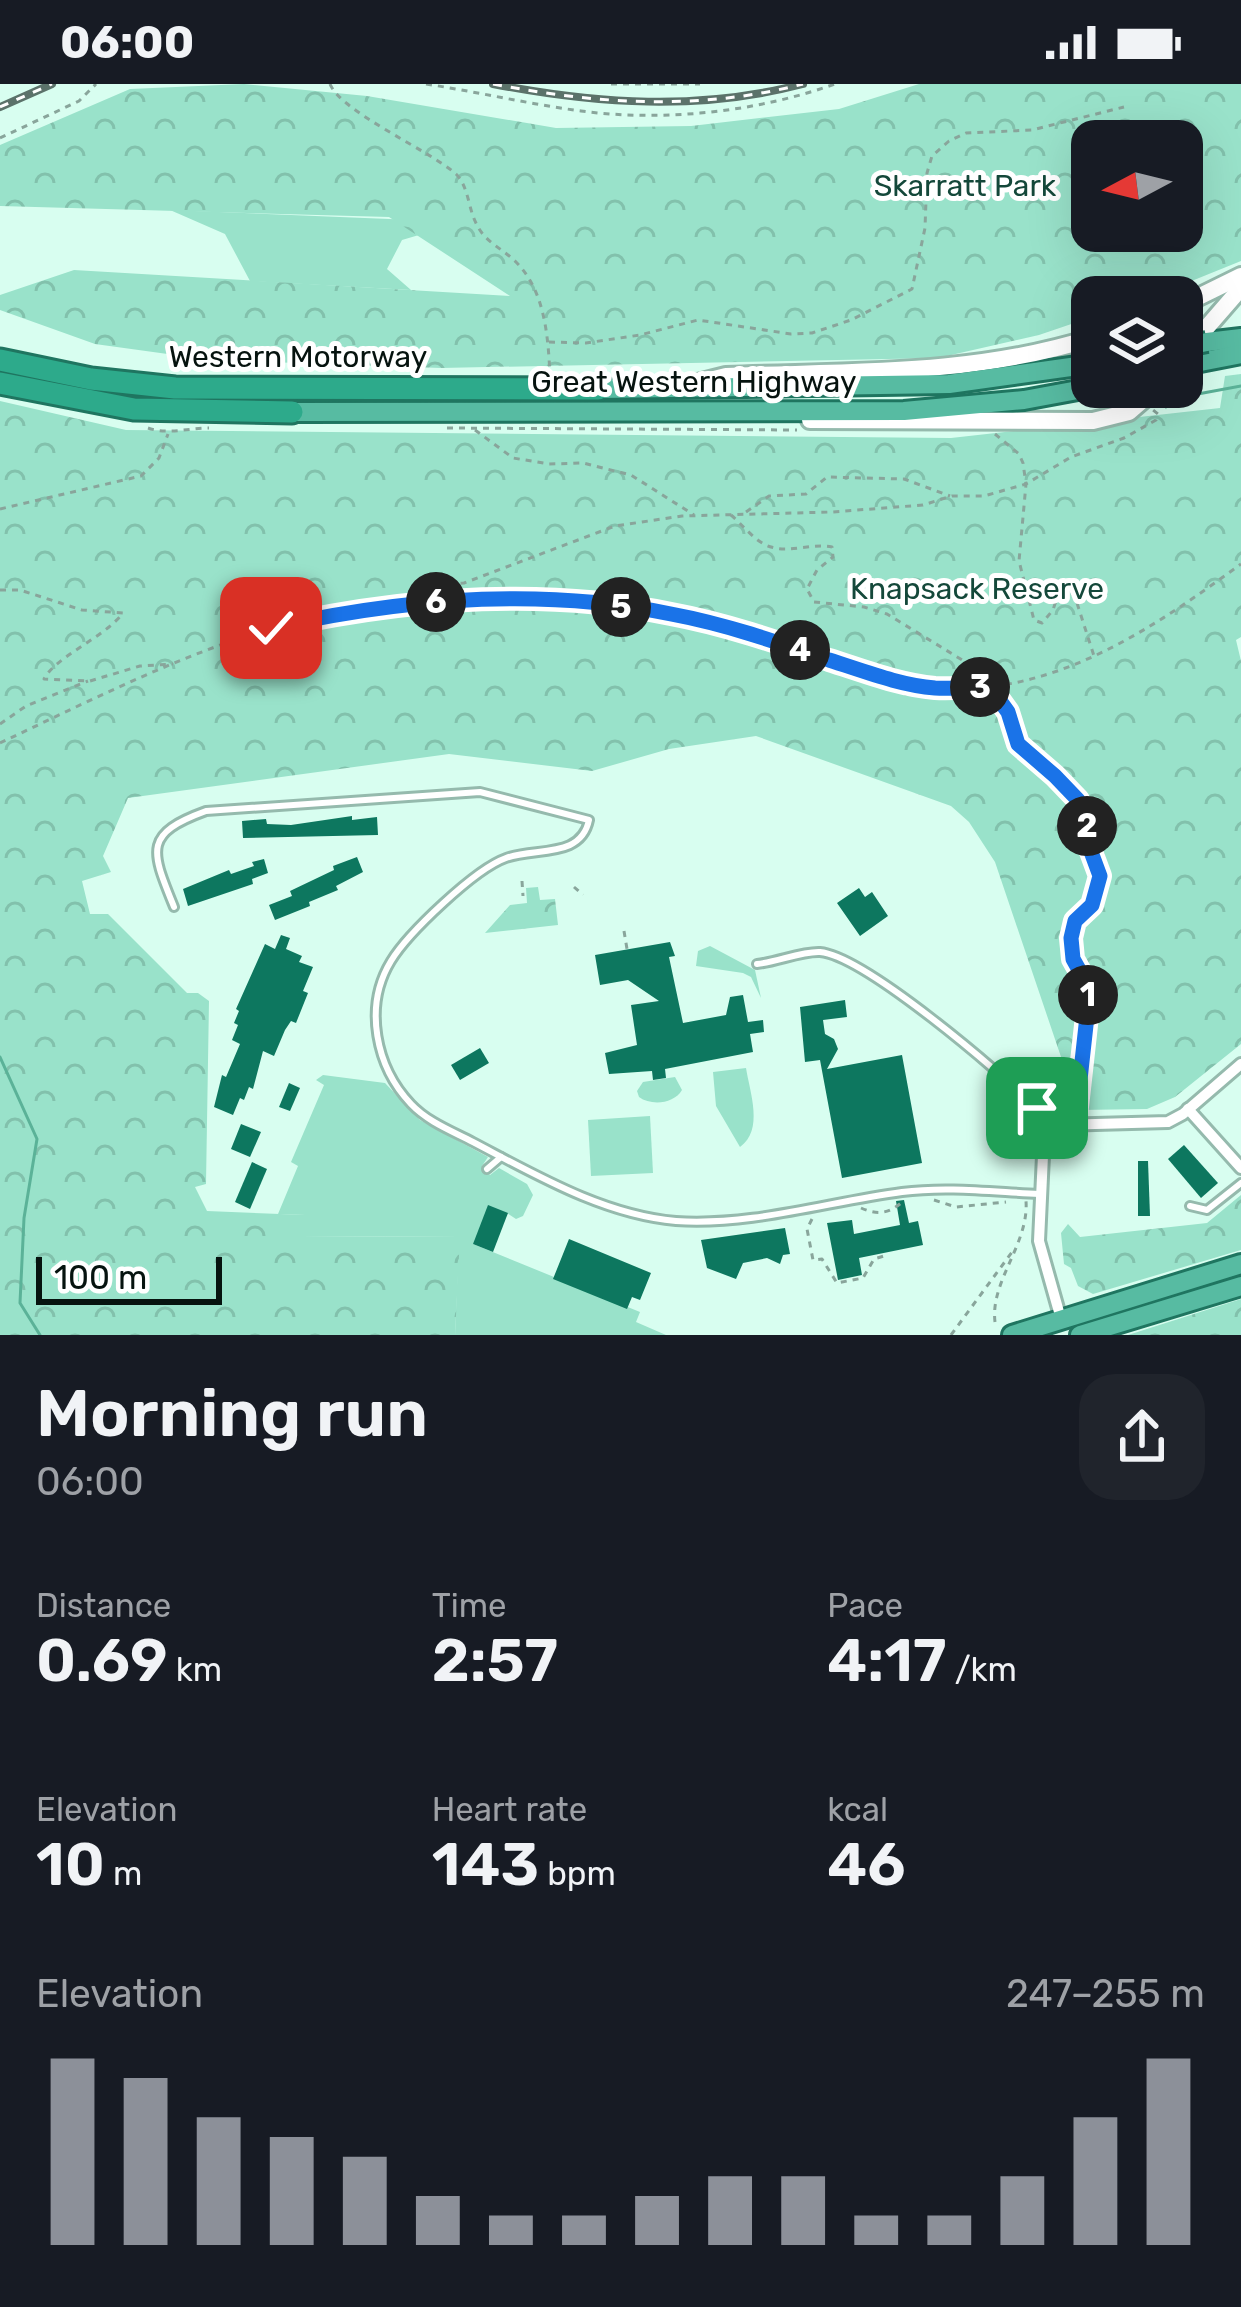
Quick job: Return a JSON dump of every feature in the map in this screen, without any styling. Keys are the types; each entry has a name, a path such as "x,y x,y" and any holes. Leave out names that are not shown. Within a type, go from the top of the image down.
{"highway":[{"path":"1203,345 1241,338"},
{"path":"1203,357 1241,354"},
{"name":"Western Motorway","path":"0,360 91,379 175,388 598,389"},
{"name":"Great Western Highway","path":"598,389 949,384 1071,367"},
{"name":"Western Motorway","path":"0,383 134,409 292,412"},
{"name":"Great Western Highway","path":"292,412 958,408 1071,391"},
{"path":"1012,1335 1055,1327 1241,1264"},
{"path":"1080,1335 1241,1286"},
{"path":"1055,1327 1120,1322"}],"main road":[{"path":"1203,295 1241,276"},
{"path":"1203,331 1241,289"},
{"path":"682,388 726,376 947,369 1071,344"},
{"path":"684,413 722,418 1093,421 1134,408"}],"street":[{"path":"1055,1327 1032,1194 1048,1129 1159,1124 1188,1109 1241,1064"},
{"path":"1188,1109 1241,1168"}],"lane":[{"path":"174,907 157,854 158,840 166,828 206,811 480,792 589,820 583,838 574,845 507,857 480,874 400,949 380,988 378,1044 401,1093 424,1116 616,1210 675,1220 722,1222 910,1190 1032,1194"},
{"path":"757,964 805,953 833,955 913,1004 1004,1076 1037,1108 1039,1120 1048,1129"},
{"path":"487,1169 501,1157"},
{"path":"1190,1206 1207,1210 1241,1183"}],"path":[{"path":"0,138 80,101 96,84"},
{"path":"331,84 345,106 385,125 459,177 485,238 522,268 539,299 550,388"},
{"path":"426,84 578,111 644,114 786,101 835,84"},
{"path":"610,84 700,84"},
{"path":"548,343 640,335 698,320 791,334 812,333 851,320 912,289 926,228 927,173 932,156 949,141 966,133 1031,130 1124,107"},
{"path":"420,602 432,585 464,584 614,526 696,516 923,505 952,496 984,496 1026,484 1071,457 1124,438 1156,420 1158,414 1153,410"},
{"path":"468,426 513,458 583,463 631,475 696,516"},
{"path":"0,509 141,476 158,458 169,433 182,428 222,428"},
{"path":"432,428 815,430"},
{"path":"1009,429 989,429 1018,454 1026,484 1019,561 1034,620 1042,623 1053,610 1060,588 1068,587 1095,658"},
{"path":"742,514 769,496 806,494 827,477 904,479 952,496"},
{"path":"731,515 774,549 811,544 832,547 832,556 806,589 814,602 887,614 972,666 1008,712 1018,744 1078,800 1100,876 1092,905 1075,921 1071,938 1073,959 1089,998 1075,1125"},
{"path":"0,743 175,664 271,628 334,613 420,602 584,602 670,613 886,678 936,688 990,687 1095,658 1186,604 1241,564"},
{"path":"0,590 20,590 68,608 123,613 43,676 90,681"},
{"path":"0,712 1,723 26,706 90,681 140,666 175,664"},
{"path":"522,881 523,896"},
{"path":"574,887 584,895"},
{"path":"624,931 627,950"},
{"path":"995,1322 996,1304 1032,1194"},
{"path":"858,1207 875,1214 894,1210 909,1199"},
{"path":"932,1199 956,1207 1015,1202 1027,1211"},
{"path":"816,1216 807,1225 813,1260 822,1259 837,1283 863,1278 874,1259 884,1256"},
{"path":"951,1335 1019,1242"}],"green space":[{"name":"Skarratt Park","path":"244,84 367,96 556,128 691,126 839,109 919,84 1241,84 1241,261 1203,276 1071,276 1071,324 938,358 441,368 211,360 95,344 0,310 0,295 74,270 510,296 389,217 0,206 0,145 130,89"},
{"path":"170,210 463,222 402,240 387,269 411,290 250,281 225,234"},
{"name":"Knapsack Reserve","path":"1241,374 1241,637 1236,640 1241,661 1241,1044 1175,1097 1147,1109 1079,1110 995,862 969,822 951,806 756,736 669,749 592,771 449,754 128,798 103,856 111,872 82,881 90,914 108,914 187,993 198,993 209,1001 206,1184 195,1187 207,1211 306,1215 301,1237 460,1236 455,1335 0,1335 0,401 126,430 951,438 1220,408 1225,376"},
{"path":"538,887 540,900 555,899 558,925 485,933 510,905 527,903 526,888"},
{"path":"710,946 755,970 761,998 751,977 743,973 696,966 698,951"},
{"path":"746,1068 754,1121 740,1147 716,1106 713,1072"},
{"path":"323,1075 385,1083 420,1120 488,1157 482,1166 490,1175 499,1168 527,1184 533,1195 523,1216 516,1219 507,1213 473,1244 640,1312 636,1322 666,1335 455,1335 459,1236 300,1237 305,1215 278,1214 298,1166 291,1162 324,1085 316,1080"},
{"path":"675,1077 682,1090 674,1098 656,1102 639,1097 643,1082"},
{"path":"650,1116 653,1173 591,1176 588,1120"},
{"path":"1241,1195 1241,1250 1093,1294 1078,1286 1071,1268 1064,1264 1061,1233 1068,1224 1080,1237 1207,1223"},
{"path":"1241,1299 1241,1335 1128,1335"}],"building":[{"path":"352,816 352,820 377,817 378,835 243,838 242,821 266,819 267,824 291,825"},
{"path":"357,857 363,872 309,902 310,906 275,920 269,905"},
{"path":"264,859 268,873 252,879 253,884 188,906 183,889"},
{"path":"859,888 865,897 872,892 888,916 860,936 837,903"},
{"path":"281,935 290,938 286,949 302,956 299,962 313,967 303,991 308,993 296,1023 291,1021 285,1030 274,1056 263,1051 253,1089 249,1087 244,1100 240,1098 233,1115 214,1107 222,1075 226,1077 240,1044 232,1040 238,1025 234,1023 236,1009 265,944 275,949"},
{"path":"670,942 683,1023 726,1015 730,997 743,995 748,1022 763,1020 764,1032 750,1034 753,1052 665,1069 666,1078 653,1080 652,1071 609,1074 605,1053 637,1045 631,1005 659,1001 628,980 600,985 595,955"},
{"path":"845,1000 847,1017 823,1020 825,1034 838,1049 827,1069 902,1055 922,1163 842,1178 820,1060 805,1062 800,1007"},
{"path":"480,1048 489,1063 460,1080 451,1065"},
{"path":"289,1083 300,1088 290,1111 279,1107"},
{"path":"241,1124 261,1132 250,1157 231,1149"},
{"path":"1184,1145 1218,1183 1201,1198 1168,1159"},
{"path":"1138,1161 1148,1161 1150,1216 1138,1216"},
{"path":"252,1162 267,1169 250,1209 235,1202"},
{"path":"904,1200 909,1223 918,1221 923,1245 859,1258 862,1275 838,1280 827,1223 852,1220 854,1234 900,1225 896,1201"},
{"path":"488,1205 508,1213 493,1252 473,1244"},
{"path":"785,1228 790,1254 783,1255 780,1264 767,1258 743,1263 736,1279 707,1268 701,1240"},
{"path":"569,1239 651,1273 640,1300 632,1297 627,1309 553,1279"}],"waterway":[{"path":"1203,393 1241,386"},
{"path":"0,1057 37,1139 24,1218 20,1303 40,1335"}],"railway":[{"path":"0,107 52,84"},
{"path":"493,84 648,102 725,98 803,84"}],"route":[{"path":"271,628 334,613 420,602 584,602 670,613 886,678 936,688 990,687 1008,712 1018,744 1078,800 1099,866 1092,905 1075,921 1071,938 1073,959 1089,998 1075,1125 1048,1129 1039,1120 1037,1108"}]}
